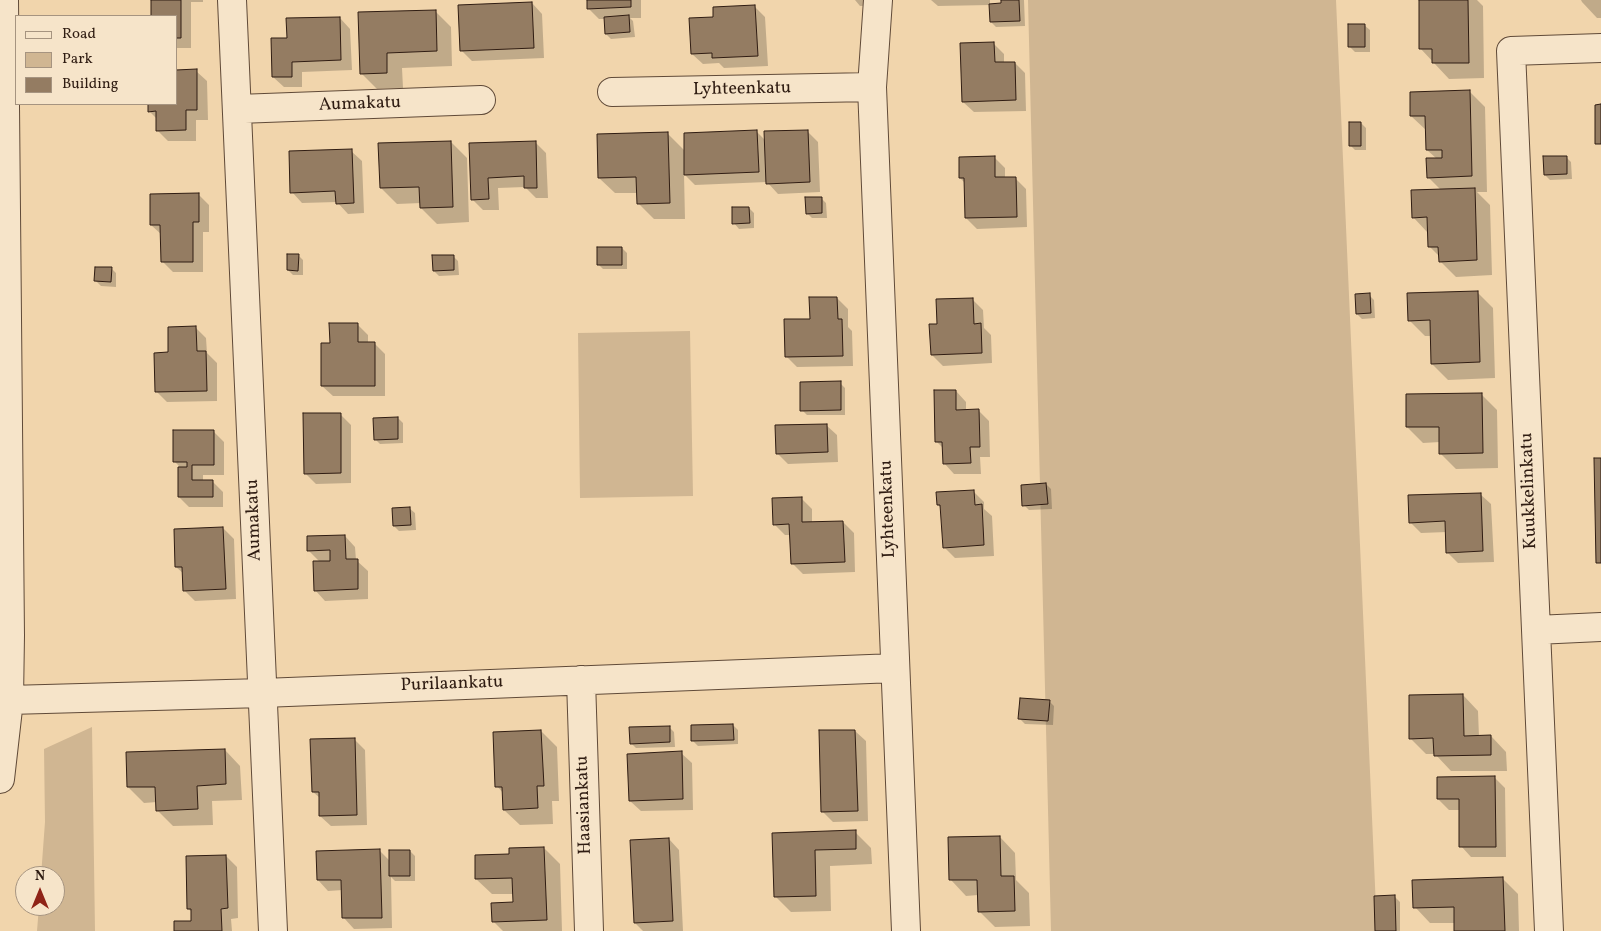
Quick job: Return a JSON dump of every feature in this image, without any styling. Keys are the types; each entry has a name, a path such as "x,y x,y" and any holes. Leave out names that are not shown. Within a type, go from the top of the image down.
{"street":[{"name":"Aumakatu","path":"232,0 273,931"},
{"name":"Lyhteenkatu","path":"878,0 872,87 906,931"},
{"path":"0,780 9,700 10,615 3,16"},
{"name":"Kuukkelinkatu","path":"1549,931 1511,51 1601,48"},
{"name":"Lyhteenkatu","path":"612,92 872,87"},
{"name":"Aumakatu","path":"238,109 481,100"},
{"path":"1536,630 1601,627"},
{"name":"Purilaankatu","path":"9,700 895,668"},
{"name":"Haasiankatu","path":"581,680 590,931"}],"green space":[{"path":"1028,0 1336,0 1377,931 1051,931"},
{"path":"690,331 693,496 580,498 578,333"},
{"path":"92,727 95,931 37,931 38,916 65,916 65,866 42,866 45,822 44,749"}],"building":[{"path":"151,0 181,0 181,38 178,38 178,15 151,15"},
{"path":"587,0 631,0 631,7 587,9"},
{"path":"1001,0 1019,0 1020,21 990,22 989,4 1001,3"},
{"path":"1419,0 1468,0 1469,63 1432,63 1432,49 1419,49"},
{"path":"532,2 534,48 460,51 458,5"},
{"path":"755,5 758,56 712,58 712,53 691,54 689,18 713,17 713,7"},
{"path":"436,10 437,51 387,53 387,73 360,74 358,12"},
{"path":"629,15 630,32 605,34 604,17"},
{"path":"340,17 341,60 292,62 292,77 272,77 271,38 287,38 286,18"},
{"path":"1348,24 1365,24 1365,47 1348,47"},
{"path":"994,42 995,62 1015,62 1016,100 962,102 960,43"},
{"path":"197,69 197,110 186,110 186,130 156,131 156,111 148,112 148,105 178,105 178,70"},
{"path":"1470,90 1472,176 1427,178 1426,158 1442,158 1442,150 1426,150 1425,116 1410,116 1410,92"},
{"path":"1601,104 1601,144 1595,144 1595,105"},
{"path":"1349,122 1361,122 1361,146 1349,146"},
{"path":"757,130 759,172 684,175 684,133"},
{"path":"808,130 810,182 766,184 764,131"},
{"path":"668,132 670,203 637,204 636,177 598,178 597,134"},
{"path":"451,141 453,207 420,208 419,187 380,188 378,143"},
{"path":"536,141 537,188 524,188 524,176 488,178 489,199 471,200 469,143"},
{"path":"352,149 354,203 336,204 335,191 290,193 289,151"},
{"path":"995,156 995,177 1016,177 1017,217 965,218 964,178 959,178 959,157"},
{"path":"1543,156 1567,156 1567,174 1544,175"},
{"path":"1475,188 1477,260 1439,262 1438,247 1428,247 1427,217 1412,218 1411,190"},
{"path":"199,193 199,222 193,222 193,262 161,262 160,225 150,225 150,194"},
{"path":"805,197 822,197 822,213 806,214"},
{"path":"732,207 749,207 750,223 732,224"},
{"path":"597,247 622,247 622,265 597,265"},
{"path":"287,254 299,254 298,271 287,270"},
{"path":"432,255 454,255 454,270 433,271"},
{"path":"95,267 112,267 111,282 94,281"},
{"path":"1478,291 1480,362 1431,364 1430,320 1408,321 1407,293"},
{"path":"1370,293 1371,313 1356,314 1355,294"},
{"path":"809,297 837,297 838,319 842,319 843,356 785,357 784,319 810,319"},
{"path":"973,298 974,324 981,323 982,353 931,355 929,324 937,324 936,299"},
{"path":"329,323 358,323 358,342 375,342 375,386 321,386 321,343 330,343"},
{"path":"196,326 197,351 206,351 207,391 155,392 154,353 168,352 168,327"},
{"path":"841,381 841,410 800,411 800,382"},
{"path":"934,390 956,390 956,410 979,409 980,447 970,447 971,463 943,464 942,442 935,442"},
{"path":"1482,393 1483,453 1439,454 1439,427 1406,427 1406,394"},
{"path":"303,413 341,413 341,473 304,474"},
{"path":"398,417 398,439 374,440 373,418"},
{"path":"827,424 828,452 776,454 775,425"},
{"path":"173,430 214,430 214,465 192,465 192,480 213,480 213,497 178,497 178,467 187,467 187,462 173,462"},
{"path":"1594,458 1601,458 1601,563 1596,563"},
{"path":"1046,483 1048,504 1022,506 1021,485"},
{"path":"974,490 975,505 982,504 984,545 943,548 940,505 937,505 936,492"},
{"path":"1481,493 1483,551 1446,553 1445,521 1409,523 1408,495"},
{"path":"802,497 802,522 843,521 845,562 791,564 789,524 773,525 772,498"},
{"path":"410,507 411,525 393,526 392,508"},
{"path":"223,527 226,589 183,591 182,567 175,567 174,529"},
{"path":"345,535 346,559 358,559 358,589 314,591 313,561 330,561 330,550 307,551 307,536"},
{"path":"1463,694 1464,736 1491,735 1491,755 1434,756 1433,738 1409,739 1409,695"},
{"path":"1020,698 1050,700 1048,721 1018,719"},
{"path":"733,724 734,740 691,741 691,725"},
{"path":"670,726 670,742 630,744 629,727"},
{"path":"541,730 544,786 537,786 538,808 503,810 502,787 495,787 493,732"},
{"path":"819,730 855,730 858,811 821,812"},
{"path":"355,738 357,815 319,816 319,792 312,792 310,739"},
{"path":"225,749 226,784 197,786 198,809 156,811 155,787 127,787 126,752"},
{"path":"682,751 683,799 629,801 627,754"},
{"path":"1495,776 1496,847 1459,847 1459,799 1437,799 1437,777"},
{"path":"856,830 856,849 815,850 816,896 774,897 772,833"},
{"path":"1000,836 1001,876 1014,876 1015,911 978,912 977,880 949,880 948,837"},
{"path":"669,838 673,921 634,923 630,840"},
{"path":"544,847 547,920 492,922 491,903 513,902 512,878 475,879 475,855 509,854 509,848"},
{"path":"380,849 382,918 342,918 341,880 317,880 316,851"},
{"path":"389,850 410,850 410,876 389,876"},
{"path":"226,855 228,908 221,909 222,931 174,931 174,921 191,921 191,909 187,909 186,856"},
{"path":"1503,877 1505,931 1454,931 1454,907 1413,908 1412,880"},
{"path":"1395,895 1396,931 1375,931 1374,896"}]}
